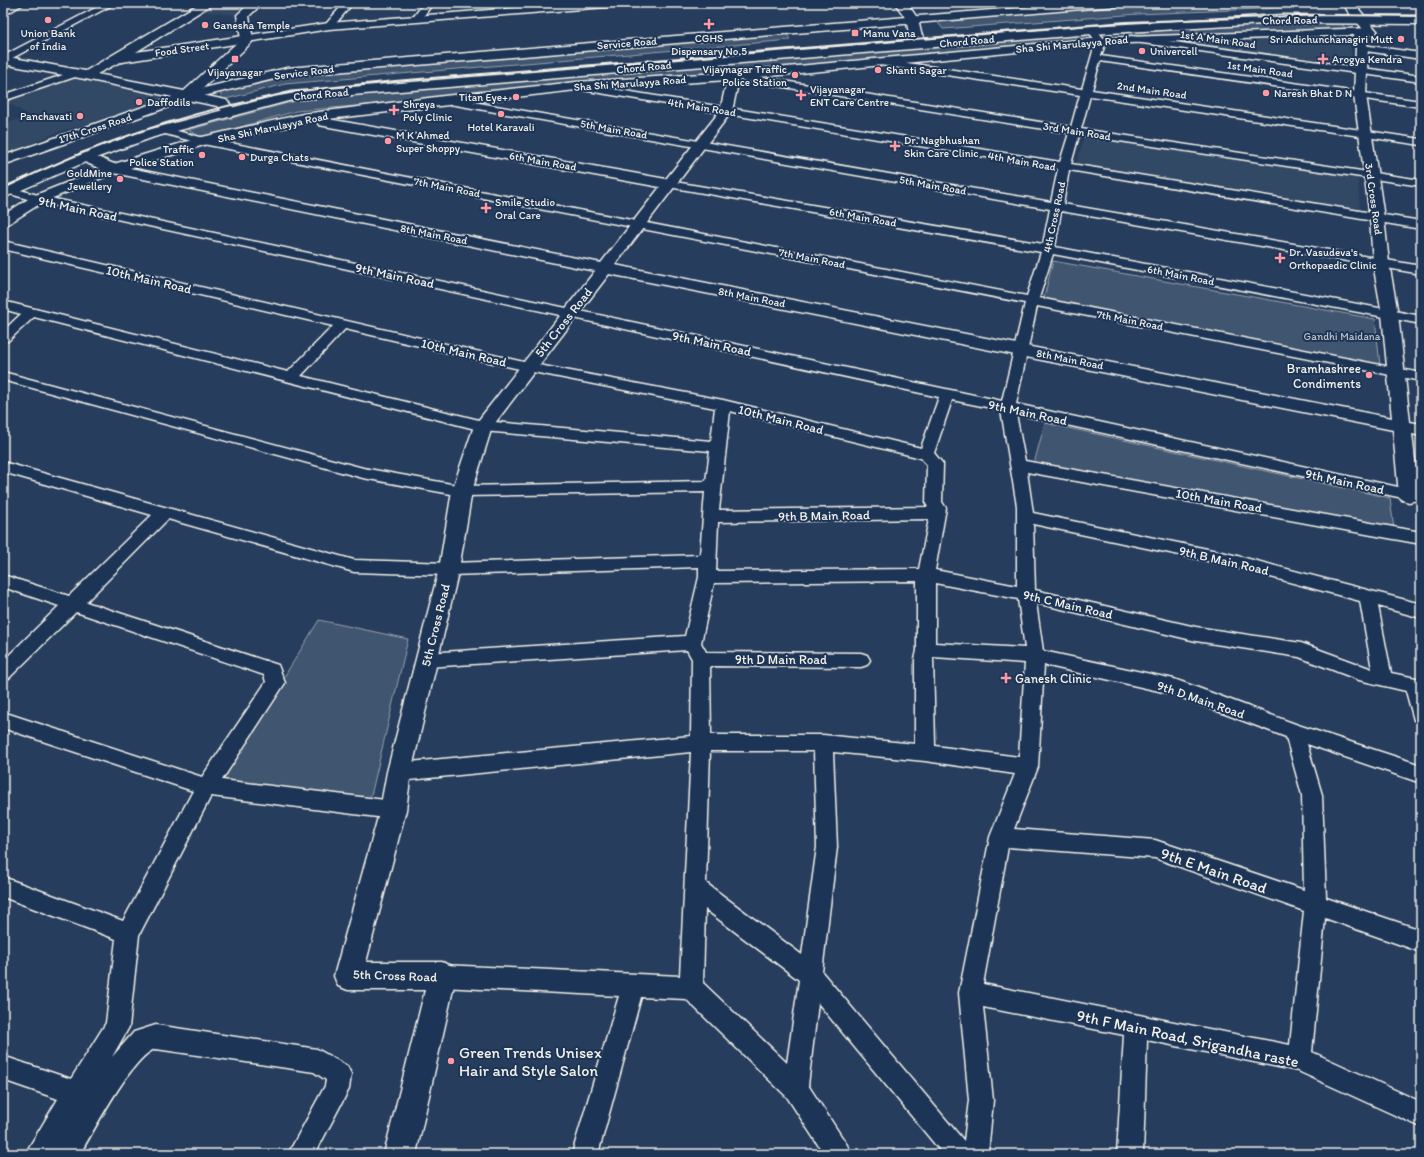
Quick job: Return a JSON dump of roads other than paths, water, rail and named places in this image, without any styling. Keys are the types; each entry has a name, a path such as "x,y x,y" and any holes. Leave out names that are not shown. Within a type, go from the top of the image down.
{"main road":[{"path":"82,74 116,59 208,3"},
{"path":"187,96 247,40 243,15 257,3"},
{"path":"901,3 912,19 915,34 922,44"},
{"path":"1350,6 1360,19 1378,32"},
{"name":"Chord Road","path":"6,185 280,90 597,59 1140,16 1350,6 1421,9"},
{"name":"Chord Road","path":"53,156 175,114 226,108 291,96 1092,30 1276,20 1421,20"},
{"path":"685,64 704,78"},
{"path":"82,74 187,96 226,108"}],"street":[{"path":"3,13 21,3"},
{"path":"3,60 112,3"},
{"path":"329,26 350,3"},
{"path":"417,19 429,3"},
{"path":"496,13 502,3"},
{"path":"247,40 329,26 577,5 619,3"},
{"name":"Service Road","path":"187,96 287,72 1117,3"},
{"path":"1092,30 1101,41"},
{"name":"Sha Shi Marulayya Road","path":"3,221 38,199 114,169 204,141 303,118 444,100 576,86 734,76 1101,41 1378,32"},
{"name":"3rd Cross Road","path":"1378,32 1360,35 1362,48 1360,95 1370,175 1378,218 1381,263 1390,314 1400,425 1415,496"},
{"name":"1st A Main Road","path":"1131,39 1421,79"},
{"name":"Food Street","path":"116,59 247,40"},
{"name":"4th Cross Road","path":"1008,408 1032,301 1048,249 1064,168 1101,41"},
{"path":"1362,48 1421,56"},
{"name":"1st Main Road","path":"1096,58 1421,104"},
{"path":"3,60 82,74"},
{"name":"2nd Main Road","path":"880,62 1421,142"},
{"path":"3,98 82,74"},
{"name":"5th Cross Road","path":"400,1154 442,976 348,976 394,810 399,772 449,568 462,491 483,426 726,111 734,76"},
{"name":"3rd Main Road","path":"734,76 1076,131 1421,183"},
{"name":"4th Main Road","path":"576,86 1064,168 1421,225"},
{"name":"17th Cross Road","path":"3,161 58,140 187,96"},
{"name":"5th Main Road","path":"444,100 1421,270"},
{"name":"6th Main Road","path":"303,118 670,184 1048,249 1421,320"},
{"name":"7th Main Road","path":"162,130 204,141 639,224 1421,377"},
{"name":"8th Main Road","path":"84,157 114,169 1421,430"},
{"name":"9th Main Road","path":"6,185 38,199 571,312 1415,496"},
{"name":"10th Main Road","path":"3,245 528,367 723,405 926,454"},
{"path":"3,305 483,426 718,447"},
{"path":"3,338 31,312"},
{"path":"291,378 342,324"},
{"path":"3,376 363,473 462,491 713,486"},
{"path":"925,753 924,659 926,651 926,575 938,514 938,508 934,504 935,464 926,454 947,394"},
{"path":"692,988 701,743 697,651 713,486 723,405"},
{"path":"975,1154 981,1100 970,993 1000,837 1028,767 1035,656 1026,594 1026,517 1008,408"},
{"name":"10th Main Road","path":"1017,465 1421,538"},
{"name":"9th C Main Road","path":"3,467 354,566 706,569 926,575 1026,594 1196,634 1301,650 1359,673 1417,686"},
{"path":"3,673 164,513"},
{"name":"9th B Main Road","path":"710,516 938,514"},
{"name":"9th B Main Road","path":"1026,517 1222,558 1421,611"},
{"path":"3,581 272,670 276,683 206,787 128,933 116,1026 38,1154"},
{"path":"1368,597 1383,679"},
{"name":"9th D Main Road","path":"926,651 935,650 1035,656 1174,687 1294,732 1421,774"},
{"name":"9th D Main Road","path":"427,660 697,651 861,660"},
{"path":"1417,686 1421,714"},
{"path":"3,720 206,787 394,810"},
{"path":"1294,732 1312,795 1315,904 1300,1059"},
{"path":"399,772 701,743 823,743 925,753 1028,767"},
{"path":"796,1088 827,847 823,743"},
{"name":"9th E Main Road","path":"1000,837 1155,850 1421,941"},
{"path":"3,887 128,933"},
{"path":"695,888 810,975 959,1154"},
{"path":"442,976 692,988 796,1088 838,1154"},
{"path":"585,1154 633,986"},
{"name":"9th F Main Road, Srigandha raste","path":"970,993 1300,1059 1421,1115"},
{"path":"1130,1154 1136,1026"},
{"path":"66,1154 119,1067 142,1040 156,1037 317,1061 340,1074 337,1089 301,1154"},
{"path":"3,1068 75,1093"}],"railway":[{"path":"8,186 74,156 145,130 180,119 253,100 316,89 395,81 1126,22 1326,15 1421,16"},
{"path":"3,189 8,186"}],"place":[{"name":"Union Bank of India","path":"48,20"},
{"name":"CGHS Dispensary No.5","path":"709,24"},
{"name":"Ganesha Temple","path":"205,25"},
{"name":"Manu Vana","path":"855,33"},
{"name":"Sri Adichunchanagiri Mutt","path":"1401,39"},
{"name":"Univercell","path":"1142,51"},
{"name":"Vijayanagar","path":"235,59"},
{"name":"Arogya Kendra","path":"1323,59"},
{"name":"Shanti Sagar","path":"878,70"},
{"name":"Vijaynagar Traffic Police Station","path":"795,75"},
{"name":"Naresh Bhat D N","path":"1266,93"},
{"name":"Vijayanagar ENT Care Centre","path":"801,95"},
{"name":"Titan Eye+","path":"516,97"},
{"name":"Daffodils","path":"139,102"},
{"name":"Shreya Poly Clinic","path":"394,110"},
{"name":"Hotel Karavali","path":"501,114"},
{"name":"Panchavati","path":"80,116"},
{"name":"M K Ahmed Super Shoppy","path":"388,141"},
{"name":"Dr. Nagbhushan Skin Care Clinic","path":"895,146"},
{"name":"Traffic Police Station","path":"202,155"},
{"name":"Durga Chats","path":"242,157"},
{"name":"GoldMine Jewellery","path":"120,179"},
{"name":"Smile Studio Oral Care","path":"486,208"},
{"name":"Dr. Vasudeva's Orthopaedic Clinic","path":"1280,258"},
{"name":"Bramhashree Condiments","path":"1369,375"},
{"name":"Ganesh Clinic","path":"1006,678"},
{"name":"Green Trends Unisex Hair and Style Salon","path":"451,1061"}],"park label":[{"name":"Gandhi Maidana","path":"1342,336"}]}
